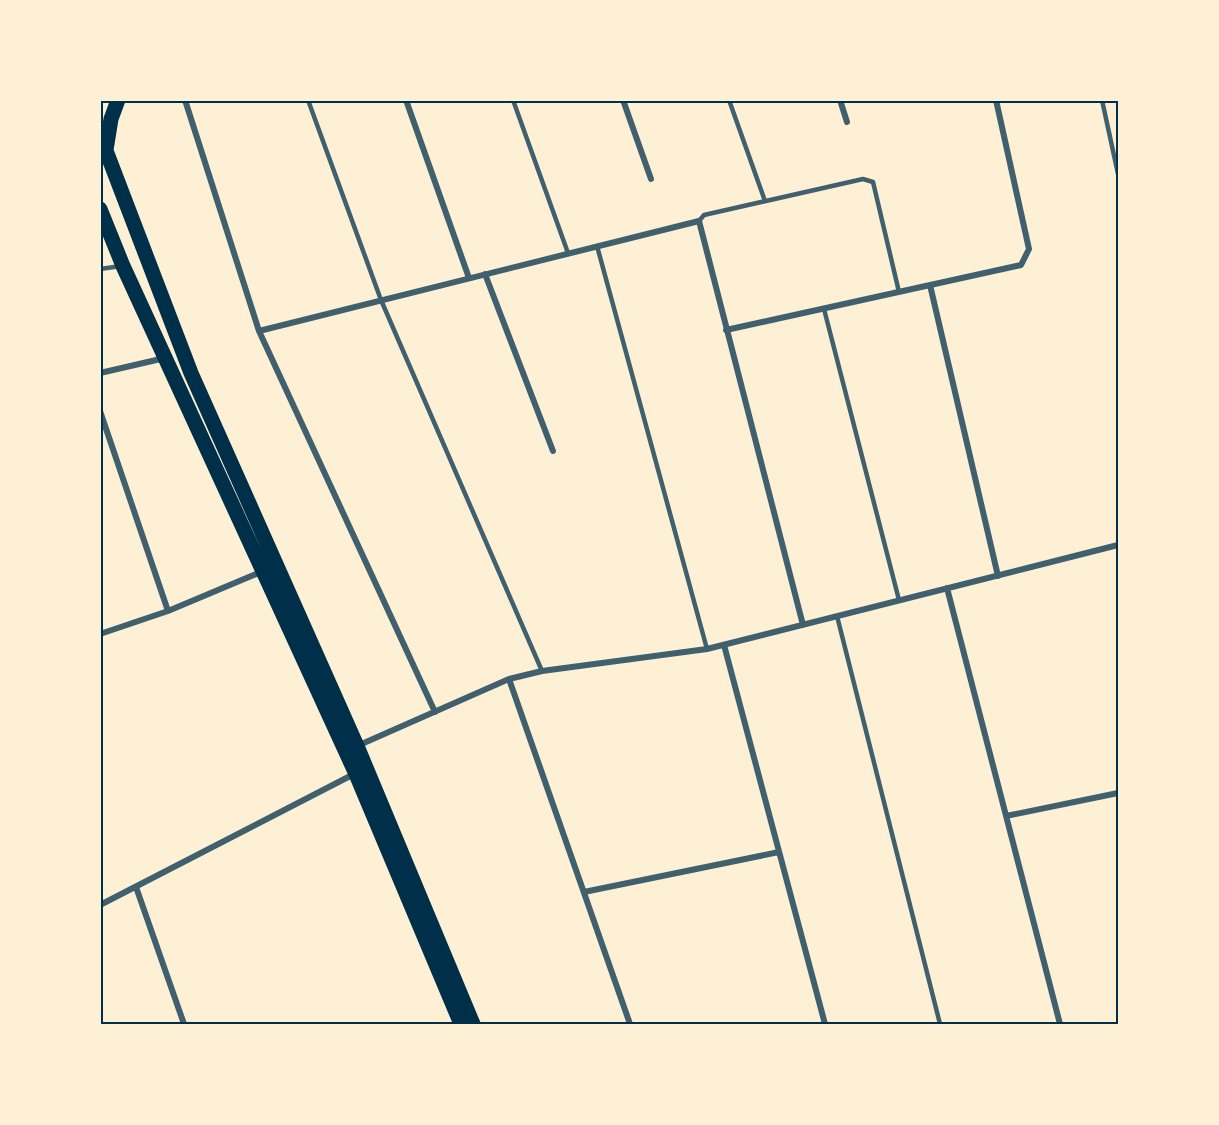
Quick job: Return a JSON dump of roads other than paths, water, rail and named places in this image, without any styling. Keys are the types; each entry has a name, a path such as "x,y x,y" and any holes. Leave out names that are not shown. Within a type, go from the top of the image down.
{"main road":[{"path":"106,151 111,119 118,100"},
{"path":"100,135 190,373 351,748 473,1024"},
{"path":"100,209 123,266 262,571 351,748"},
{"path":"361,771 460,1024"}],"street":[{"path":"185,100 258,331 435,711"},
{"path":"406,100 469,278"},
{"path":"623,100 651,179"},
{"path":"840,100 848,122"},
{"path":"726,330 1021,265 1029,249 996,100"},
{"path":"258,331 699,221 803,625"},
{"path":"484,274 553,451"},
{"path":"930,285 998,576"},
{"path":"100,373 165,358"},
{"path":"100,411 168,611"},
{"path":"351,748 509,679 542,671 707,649 1119,545"},
{"path":"100,634 168,611 262,571"},
{"path":"947,588 1060,1024"},
{"path":"724,645 825,1024"},
{"path":"509,679 630,1024"},
{"path":"100,905 361,771"},
{"path":"1006,816 1119,793"},
{"path":"584,892 780,852"},
{"path":"136,887 184,1024"}],"lane":[{"path":"308,100 381,300 542,671"},
{"path":"513,100 568,254"},
{"path":"729,100 765,201"},
{"path":"1102,100 1119,174"},
{"path":"699,221 704,215 863,179 873,182 899,292"},
{"path":"597,246 707,649"},
{"path":"100,269 123,266"},
{"path":"824,309 899,600"},
{"path":"837,616 940,1024"}]}
